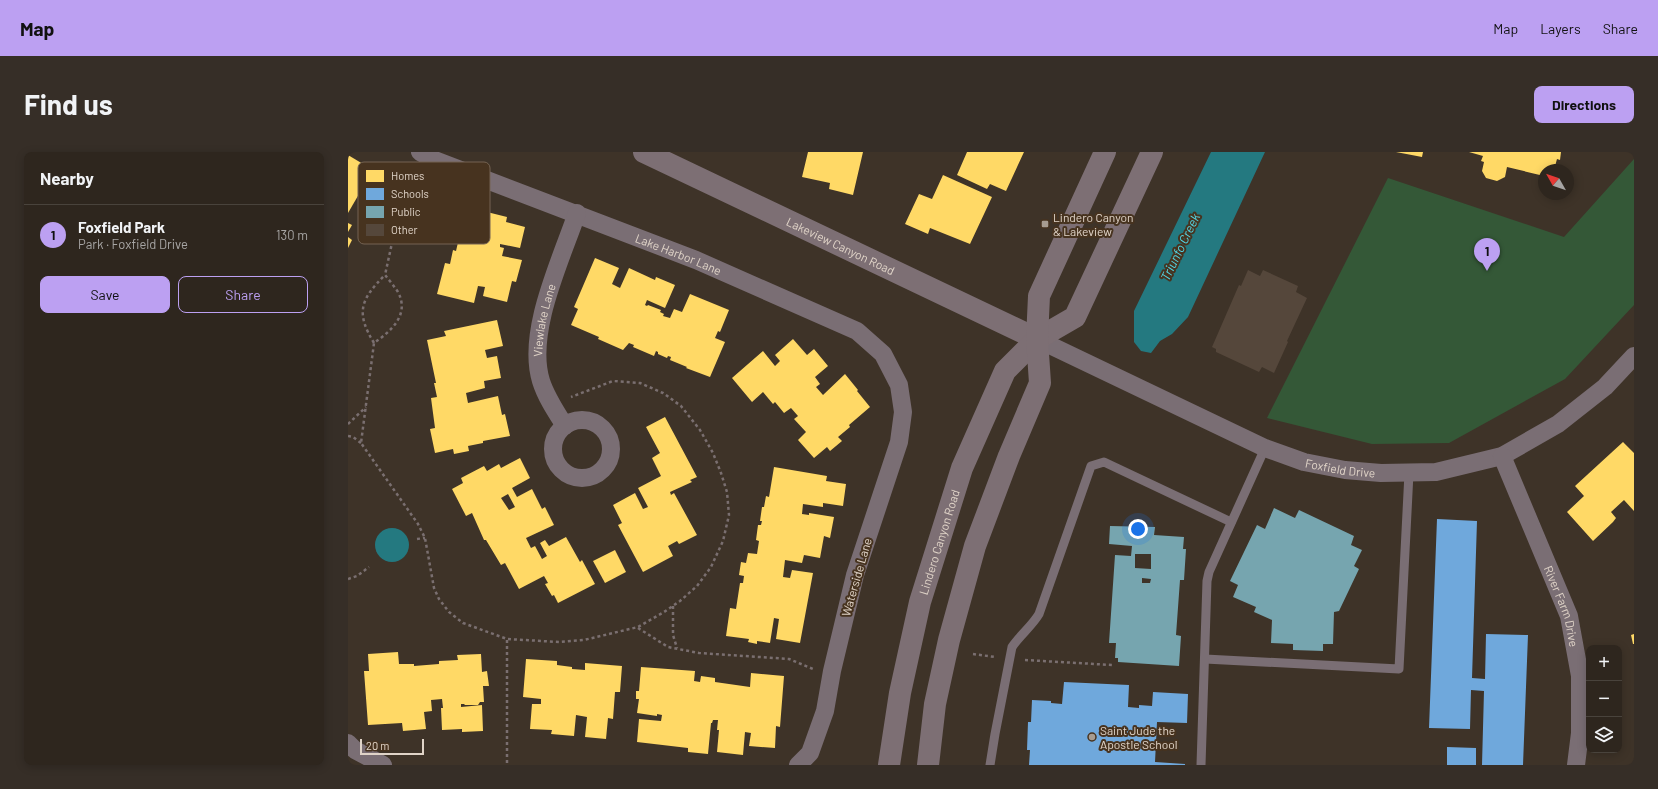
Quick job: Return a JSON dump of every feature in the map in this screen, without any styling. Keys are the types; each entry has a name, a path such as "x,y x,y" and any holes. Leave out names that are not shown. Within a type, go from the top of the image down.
{"street":[{"name":"Lakeview Canyon Road","path":"644,152 1038,339"},
{"path":"928,765 935,704 949,640 975,546 1009,456 1040,383 1038,339 1039,296 1105,152"},
{"name":"Lindero Canyon Road","path":"889,765 900,693 920,602 962,468 1005,371 1038,339 1075,317 1152,152"},
{"name":"Lake Harbor Lane","path":"429,154 449,162"},
{"name":"Lake Harbor Lane","path":"490,179 696,260 857,331 883,354 899,385"},
{"name":"Viewlake Lane","path":"565,426 552,405 541,380 537,349 541,316 577,214"},
{"name":"Foxfield Drive","path":"1038,339 1265,448 1304,462 1345,470 1381,474 1436,472 1502,456 1558,424 1605,387 1634,356"},
{"name":"Waterside Lane","path":"798,765 810,753 825,711 832,671 855,575 899,442 903,412 899,385"},
{"name":"River Farm Drive","path":"1502,456 1569,616 1580,676 1580,734 1576,765"},
{"path":"348,743 355,750 383,765"}],"lane":[{"path":"1201,765 1207,581 1209,572 1265,448"},
{"path":"990,765 994,734 1009,659 1015,643 1034,623 1039,614 1091,466 1104,462 1231,522"},
{"path":"1205,659 1399,669 1409,473"}],"path":[{"path":"361,443 374,343 366,330 363,318 364,302 370,289 385,275 392,244"},
{"path":"374,343 385,335 399,321 402,305 398,292 385,275"},
{"path":"348,436 353,437 361,443 418,524 425,538 434,588 439,599 449,612 463,623 507,639 559,642 584,640 638,628 673,606 697,586 711,567 724,541 729,515 727,492 721,473 700,430 680,406 663,393 640,383 613,381 552,405"},
{"path":"348,424 366,407"},
{"path":"417,539 425,538"},
{"path":"348,579 358,576 369,567"},
{"path":"673,606 672,635 677,648"},
{"path":"638,628 668,647 700,653 789,659 812,668 832,671"},
{"path":"507,639 507,765"},
{"path":"973,654 1009,659 1112,665"}],"green space":[{"path":"1634,159 1634,305 1565,379 1449,443 1372,444 1267,418 1388,178 1564,237"}],"water":[{"name":"Triunfo Creek","path":"1211,152 1265,152 1188,317 1172,334 1160,341 1151,353 1141,351 1134,342 1134,311"},
{"path":"389,528 395,528 399,529 406,535 409,545 408,552 402,559 395,562 389,562 385,561 378,555 375,548 375,542 376,538 382,531"}],"building: Homes":[{"path":"808,152 863,152 853,195 829,189 830,183 802,177"},
{"path":"967,152 1024,152 1006,191 990,184 987,189 957,175"},
{"path":"1396,152 1423,152 1422,157"},
{"path":"1469,152 1561,152 1560,160 1557,159 1556,164 1538,164 1538,175 1507,167 1505,177 1497,181 1486,178 1482,171 1484,162 1481,161 1483,156"},
{"path":"348,155 360,162 358,162 358,196 348,213"},
{"path":"943,175 992,197 970,244 930,228 928,234 905,224 919,194 932,199"},
{"path":"490,213 507,217 506,222 525,227 520,248 500,244 500,247 504,248 502,256 522,260 516,282 512,281 507,302 483,296 485,287 478,286 474,303 437,294 445,263 450,264 453,250 456,251 458,244 490,244"},
{"path":"348,223 352,225 348,232"},
{"path":"348,237 352,240 348,248"},
{"path":"595,258 619,268 612,284 620,288 629,268 655,280 656,277 675,285 665,308 647,300 645,305 661,310 660,312 664,314 663,316 670,318 674,309 682,312 690,294 729,310 720,332 718,331 715,338 725,342 710,377 686,368 687,367 670,360 671,357 668,356 667,358 658,354 656,351 654,356 633,347 634,345 629,343 623,350 598,339 599,337 571,325 578,309 574,307"},
{"path":"497,320 503,346 485,350 487,358 497,356 501,378 484,381 485,388 466,393 468,403 498,396 502,415 505,414 510,436 483,441 483,443 468,446 469,451 454,454 453,449 435,453 430,429 435,428 431,398 437,397 434,383 436,383 427,340 446,336 444,331"},
{"path":"793,339 807,355 814,349 828,366 815,377 820,384 816,387 823,395 845,374 870,407 849,425 850,427 838,437 842,441 830,451 827,447 814,458 798,440 806,432 794,419 798,416 791,408 784,413 775,402 773,404 763,392 752,402 732,378 763,351 775,366 780,361 775,355"},
{"path":"665,417 697,477 690,480 692,482 670,492 671,495 674,493 697,535 679,544 677,541 668,546 673,556 643,572 618,525 622,523 613,505 635,493 643,509 648,507 638,488 661,476 652,458 660,453 646,427"},
{"path":"1623,442 1634,453 1634,511 1624,500 1611,512 1616,518 1613,522 1593,541 1567,512 1584,496 1575,486"},
{"path":"520,458 530,478 512,488 517,497 532,489 542,509 545,507 554,525 526,538 531,548 535,546 542,559 547,556 540,543 545,540 549,546 566,537 580,562 582,560 595,584 558,603 554,595 552,596 545,584 548,583 544,576 519,589 505,563 501,565 486,540 484,540 472,513 466,516 452,489 463,483 461,478 484,466 487,471 499,464 501,468","holes":["508,494 515,507 509,510 501,498"]},
{"path":"774,467 827,476 826,481 846,484 843,506 823,503 823,507 803,504 802,514 809,515 809,513 834,517 830,538 824,536 820,558 804,555 802,563 785,560 783,577 790,578 792,570 813,573 800,643 776,639 779,619 774,618 770,643 757,641 757,644 748,642 749,639 726,636 730,608 736,609 740,583 743,583 744,576 739,575 741,562 746,563 748,553 757,554 759,541 756,540 758,525 761,525 762,521 760,521 762,507 764,507 766,496 769,497"},
{"path":"615,550 626,572 605,583 593,561"},
{"path":"1634,634 1634,644 1633,644 1631,635"},
{"path":"398,652 399,664 414,664 414,666 439,664 439,661 458,660 457,655 481,654 482,672 487,671 489,686 483,686 484,702 480,702 478,705 461,704 461,707 482,705 483,731 462,732 462,729 442,730 442,699 431,700 432,711 424,712 426,729 403,731 402,723 368,725 364,671 369,671 368,654"},
{"path":"526,659 557,661 557,665 572,667 572,669 585,670 585,663 622,666 620,692 615,692 613,719 608,718 606,739 585,737 587,717 576,715 574,736 551,734 552,730 530,729 532,704 541,704 541,699 523,697"},
{"path":"641,667 695,671 694,681 700,682 701,676 715,678 715,682 750,687 751,673 784,676 780,727 776,726 775,748 749,746 751,733 745,732 743,755 717,752 719,730 717,730 718,720 713,720 711,723 708,754 688,752 688,748 637,742 639,719 661,721 662,715 657,714 657,716 637,713 639,699 636,699 636,691 639,691"}],"building: Schools":[{"path":"1437,519 1477,521 1472,678 1485,679 1486,634 1528,635 1523,765 1482,765 1484,691 1471,690 1470,729 1429,728"},
{"name":"Saint Jude the Apostle School","path":"1064,682 1129,685 1128,707 1139,708 1139,705 1152,706 1153,692 1188,694 1187,723 1157,722 1155,762 1185,765 1029,765 1030,750 1027,750 1028,722 1031,722 1032,700 1051,701 1051,703 1062,704"},
{"path":"1447,747 1476,748 1476,765 1447,765"}],"building: Public":[{"path":"1274,508 1295,518 1299,510 1354,536 1351,545 1362,550 1354,566 1359,569 1339,611 1334,612 1333,644 1323,644 1323,651 1293,650 1293,644 1271,643 1272,620 1254,612 1256,607 1233,597 1238,585 1230,581 1257,525 1265,529"},
{"path":"1110,526 1155,527 1154,535 1184,537 1183,549 1186,549 1184,580 1180,580 1176,635 1181,636 1179,666 1118,662 1118,658 1115,658 1116,643 1109,643 1115,555 1131,556 1132,546 1109,544","holes":["1135,554 1151,554 1151,569 1135,568","1142,578 1151,579 1150,583 1142,583"]}],"building: Other":[{"path":"1248,270 1260,276 1263,270 1298,286 1296,292 1307,298 1274,373 1262,367 1259,372 1216,352 1216,349 1212,347 1239,285 1241,286"}],"place":[{"name":"Lindero Canyon & Lakeview","path":"1045,224"},
{"name":"Foxfield Park","path":"1487,271"},
{"name":"Saint Jude the Apostle School","path":"1092,737"}]}
